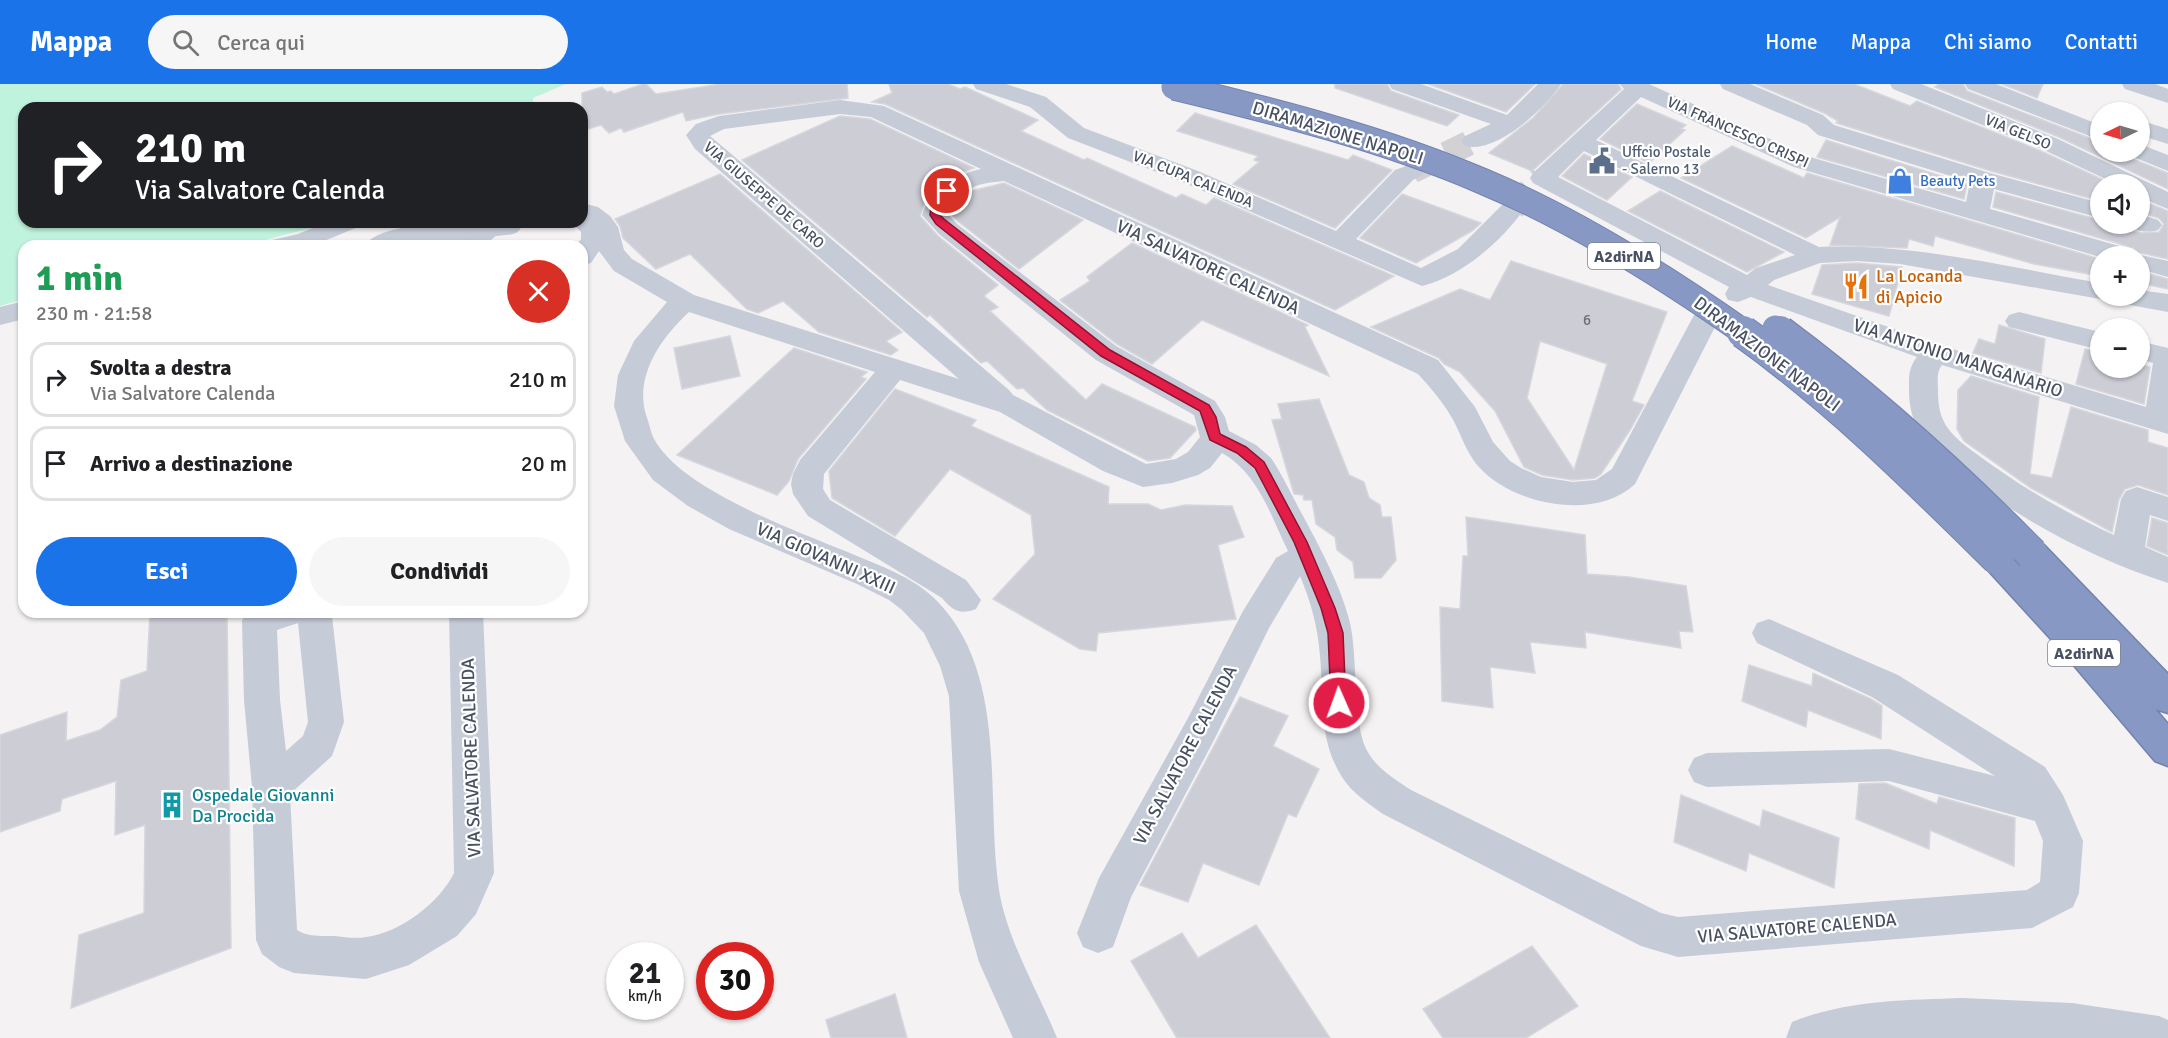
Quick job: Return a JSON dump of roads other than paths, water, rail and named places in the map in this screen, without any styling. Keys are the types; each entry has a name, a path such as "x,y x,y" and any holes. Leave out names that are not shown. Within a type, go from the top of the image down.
{"highway":[{"name":"DIRAMAZIONE NAPOLI","path":"1226,84 1339,115 1452,150 1544,191 1660,253 1761,318 1851,386 1971,490 2168,698"},
{"name":"DIRAMAZIONE NAPOLI","path":"1166,86 1303,120 1459,172 1544,212 1615,250 1737,328 1790,367 1863,428 1998,559 2072,639 2168,750"}],"street":[{"name":"VIA CUPA CALENDA","path":"984,84 1038,102 1076,133 1189,176 1422,278 1467,255 1513,208"},
{"path":"1400,84 1512,124"},
{"path":"1473,141 1512,124 1550,84"},
{"path":"1731,84 1815,120 1826,130 1981,178 2090,208"},
{"name":"VIA GELSO","path":"1901,84 2050,144 2111,174"},
{"path":"1976,84 2090,129"},
{"path":"2015,84 2090,110"},
{"path":"2133,84 2168,96"},
{"path":"1635,86 1583,142 1815,255"},
{"name":"VIA FRANCESCO CRISPI","path":"1635,86 1802,162 2090,246"},
{"name":"VIA GIUSEPPE DE CARO","path":"1010,405 703,144 698,135 704,129 719,123 855,107 876,111 1019,179"},
{"path":"1802,162 1826,130"},
{"path":"2150,130 2168,136"},
{"name":"VIA ANTONIO MANGANARIO","path":"1583,142 1542,178 1743,290 1936,354 2163,423"},
{"path":"2150,156 2168,164"},
{"path":"1340,241 1404,175 1412,171"},
{"name":"VIA SALVATORE CALENDA","path":"1704,321 1624,476 1616,485 1599,491 1550,492 1528,486 1508,475 1482,450 1459,405 1446,386 1428,367 1007,173 956,185 940,198 935,215 948,229 1106,353 1205,408 1215,437 1241,450 1260,465 1306,557 1328,608 1335,633 1342,738 1366,780 1397,802 1656,932 1678,937 2032,909 2060,893 2063,841 2049,807"},
{"path":"2150,182 2168,174"},
{"path":"1976,214 1983,184 1981,178"},
{"name":"VIA GELSO","path":"2150,193 2168,202"},
{"path":"588,212 605,227 612,252 623,265 684,301 893,370 1010,405 1114,464 1143,476 1172,472 1187,467 1209,450 1215,437"},
{"path":"588,224 594,229 594,239 588,248"},
{"path":"305,240 334,228"},
{"path":"390,240 427,231 479,228"},
{"path":"476,240 491,228"},
{"path":"1743,290 1765,274 1802,262 1815,255 1857,252 1900,256 2090,289"},
{"path":"2150,264 2168,269"},
{"path":"2150,300 2168,303"},
{"name":"VIA GIOVANNI XXIII","path":"684,301 663,320 646,343 635,365 628,396 630,417 636,433 665,473 700,499 745,523 831,558 902,591 928,614 949,642 961,668 967,696 979,891 987,926 1000,962 1035,1038"},
{"path":"0,316 18,312"},
{"path":"2019,321 2090,339"},
{"path":"2150,353 2168,357 2163,423"},
{"path":"1936,354 1924,368 1925,413 1932,429 1946,446 1997,487 2127,555 2168,570"},
{"path":"893,370 811,468 805,478 806,488 819,508 954,589 964,600"},
{"path":"2127,555 2137,499 2168,509"},
{"name":"VIA SALVATORE CALENDA","path":"1098,933 1113,891 1201,729 1255,621 1288,567 1306,557"},
{"name":"VIA SALVATORE CALENDA","path":"269,618 262,700 271,787 277,940 294,953 366,958 394,951 442,922 462,900 474,873 466,618"},
{"path":"271,787 319,745 326,722 315,618"},
{"path":"1769,633 1885,686 2032,779 2049,807"},
{"path":"1707,770 1889,765 2049,807"},
{"path":"1818,1036 1878,1023 1963,1020 2072,1025 2159,1038"}],"tunnel":[{"path":"1412,171 1473,141"},
{"path":"1513,208 1542,178"}],"place":[{"name":"Uffcio Postale - Salerno 13","path":"1602,161"},
{"name":"Beauty Pets","path":"1900,181"},
{"name":"La Locanda di Apicio","path":"1856,286"},
{"name":"Ospedale Giovanni Da Procida","path":"172,805"}]}
